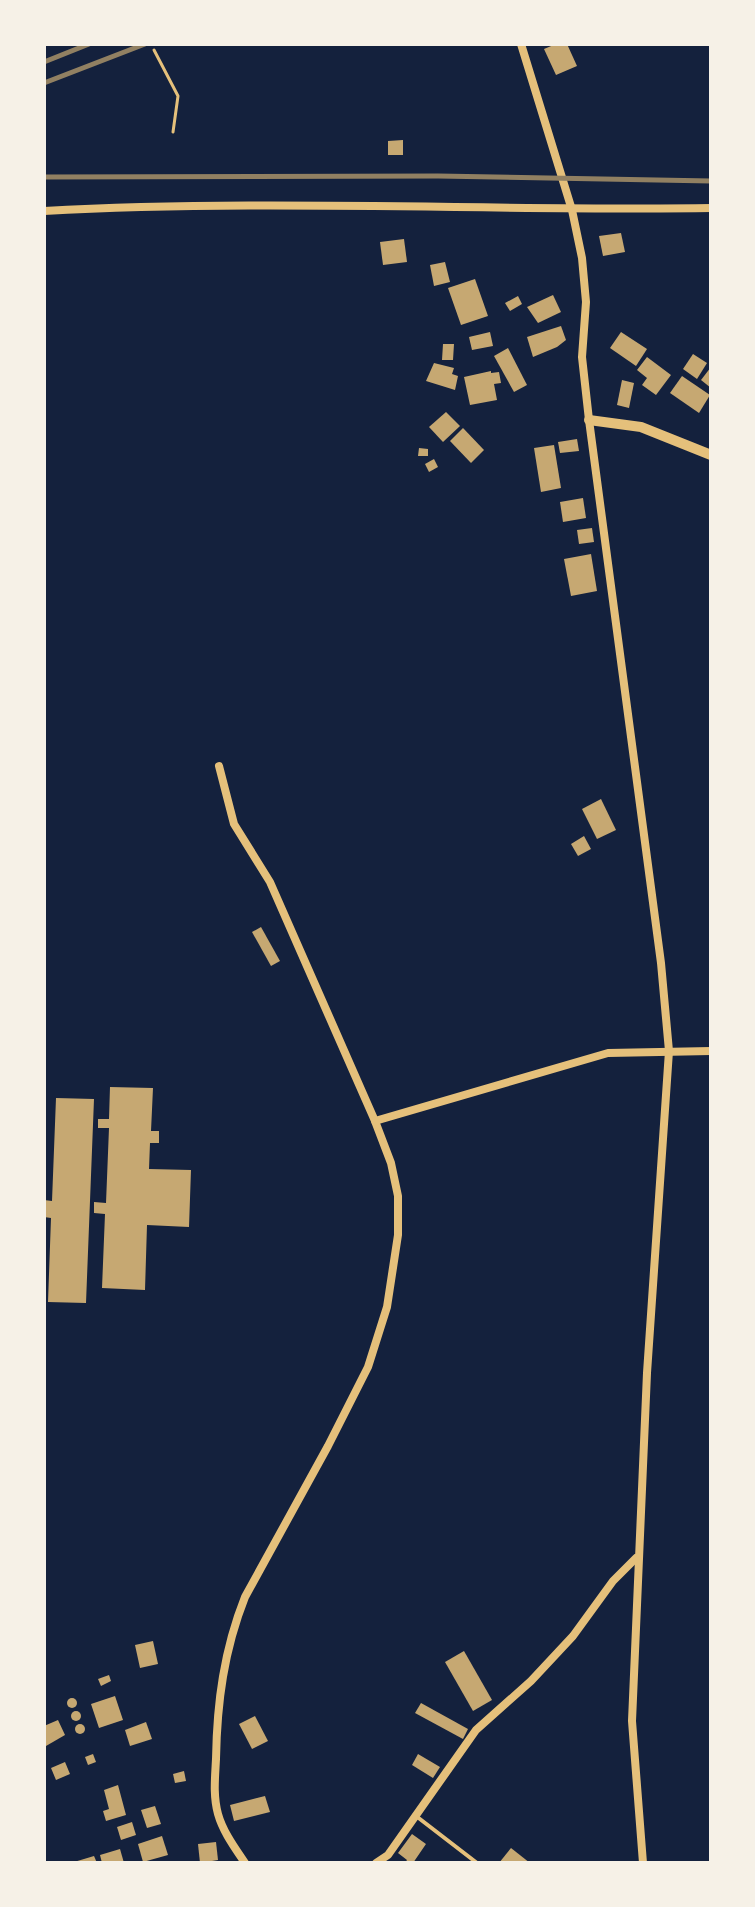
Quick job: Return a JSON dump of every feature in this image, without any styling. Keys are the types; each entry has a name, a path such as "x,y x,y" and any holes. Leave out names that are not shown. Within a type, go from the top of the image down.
{"street":[{"path":"521,44 572,210 582,258 586,302 582,357 659,948 669,1051 637,1557 632,1721 643,1863"},
{"path":"44,211 138,206 298,205 572,210 711,208"},
{"path":"589,420 641,427 711,455"},
{"path":"219,766 234,824 270,882 375,1121 391,1163 398,1196 395,1255 380,1334 347,1409 245,1597 224,1660 217,1720 215,1799 227,1836 245,1863"},
{"path":"375,1121 608,1053 711,1051"},
{"path":"376,1863 388,1855 476,1730 531,1681 573,1636 613,1581 637,1557"}],"lane":[{"path":"414,1815 477,1863"}],"path":[{"path":"154,50 178,96 173,132"}],"building":[{"path":"567,44 577,66 556,75 544,49"},
{"path":"403,140 403,155 388,155 388,141"},
{"path":"621,233 625,252 603,256 599,236"},
{"path":"404,239 407,262 383,265 380,242"},
{"path":"445,262 450,282 434,286 430,265"},
{"path":"475,279 488,316 461,325 448,288"},
{"path":"553,295 561,312 538,323 527,307"},
{"path":"518,296 522,304 510,311 505,303"},
{"path":"561,326 566,340 533,357 527,337"},
{"path":"490,332 493,346 472,350 469,337"},
{"path":"621,332 647,349 636,366 610,348"},
{"path":"443,344 454,344 453,360 442,360"},
{"path":"508,348 527,385 514,392 494,356"},
{"path":"693,354 707,363 697,379 683,369"},
{"path":"647,357 671,375 656,395 642,385 647,378 637,370"},
{"path":"434,363 454,368 452,374 458,376 455,390 426,381"},
{"path":"711,367 711,388 701,380"},
{"path":"499,372 501,383 494,384 497,400 470,405 464,377"},
{"path":"682,376 710,395 699,413 670,393"},
{"path":"622,380 634,383 629,408 617,405"},
{"path":"446,412 460,426 443,442 429,427"},
{"path":"463,428 484,450 471,463 450,441"},
{"path":"577,439 579,451 560,453 558,442"},
{"path":"554,445 561,488 541,492 534,448"},
{"path":"419,448 428,449 428,456 418,456"},
{"path":"434,459 438,467 429,472 425,464"},
{"path":"583,498 586,518 563,522 560,502"},
{"path":"592,528 594,542 579,544 577,530"},
{"path":"591,554 597,591 571,596 564,559"},
{"path":"601,799 616,830 597,839 582,809"},
{"path":"584,836 591,849 578,856 571,844"},
{"path":"261,927 280,961 271,966 252,932"},
{"path":"110,1087 153,1088 151,1131 159,1131 159,1143 150,1143 149,1169 191,1170 189,1227 147,1225 145,1290 102,1288 105,1214 94,1213 94,1202 106,1203 109,1128 98,1128 98,1119 109,1119"},
{"path":"56,1098 94,1099 86,1303 48,1302 51,1218 44,1217 44,1200 52,1201"},
{"path":"153,1641 158,1664 140,1668 135,1645"},
{"path":"464,1651 492,1700 473,1711 445,1662"},
{"path":"109,1675 111,1681 101,1686 98,1679"},
{"path":"115,1696 123,1720 99,1728 91,1704"},
{"path":"72,1698 77,1703 72,1708 67,1703"},
{"path":"421,1703 468,1729 463,1739 415,1713"},
{"path":"76,1711 81,1716 76,1721 71,1716"},
{"path":"255,1716 268,1741 252,1749 239,1724"},
{"path":"58,1720 65,1735 46,1746 44,1726"},
{"path":"146,1722 152,1739 130,1746 125,1730"},
{"path":"80,1724 85,1729 80,1734 75,1729"},
{"path":"93,1754 96,1762 88,1765 85,1757"},
{"path":"418,1754 440,1767 433,1778 412,1765"},
{"path":"65,1762 70,1774 56,1780 51,1768"},
{"path":"184,1771 186,1781 175,1783 173,1774"},
{"path":"118,1785 126,1815 106,1821 103,1811 109,1809 104,1790"},
{"path":"265,1796 270,1812 234,1821 230,1805"},
{"path":"155,1806 161,1824 147,1828 141,1810"},
{"path":"132,1822 136,1835 121,1840 117,1827"},
{"path":"412,1834 426,1844 413,1863 405,1863 407,1860 398,1853"},
{"path":"162,1836 168,1855 143,1862 138,1844"},
{"path":"216,1842 218,1860 200,1863 198,1844"},
{"path":"511,1848 530,1863 499,1863"},
{"path":"120,1849 124,1863 102,1863 100,1855"},
{"path":"94,1856 97,1863 74,1863 74,1862"}],"railway":[{"path":"44,62 89,44"},
{"path":"44,83 145,44"},
{"path":"44,177 438,176 711,181"}]}
